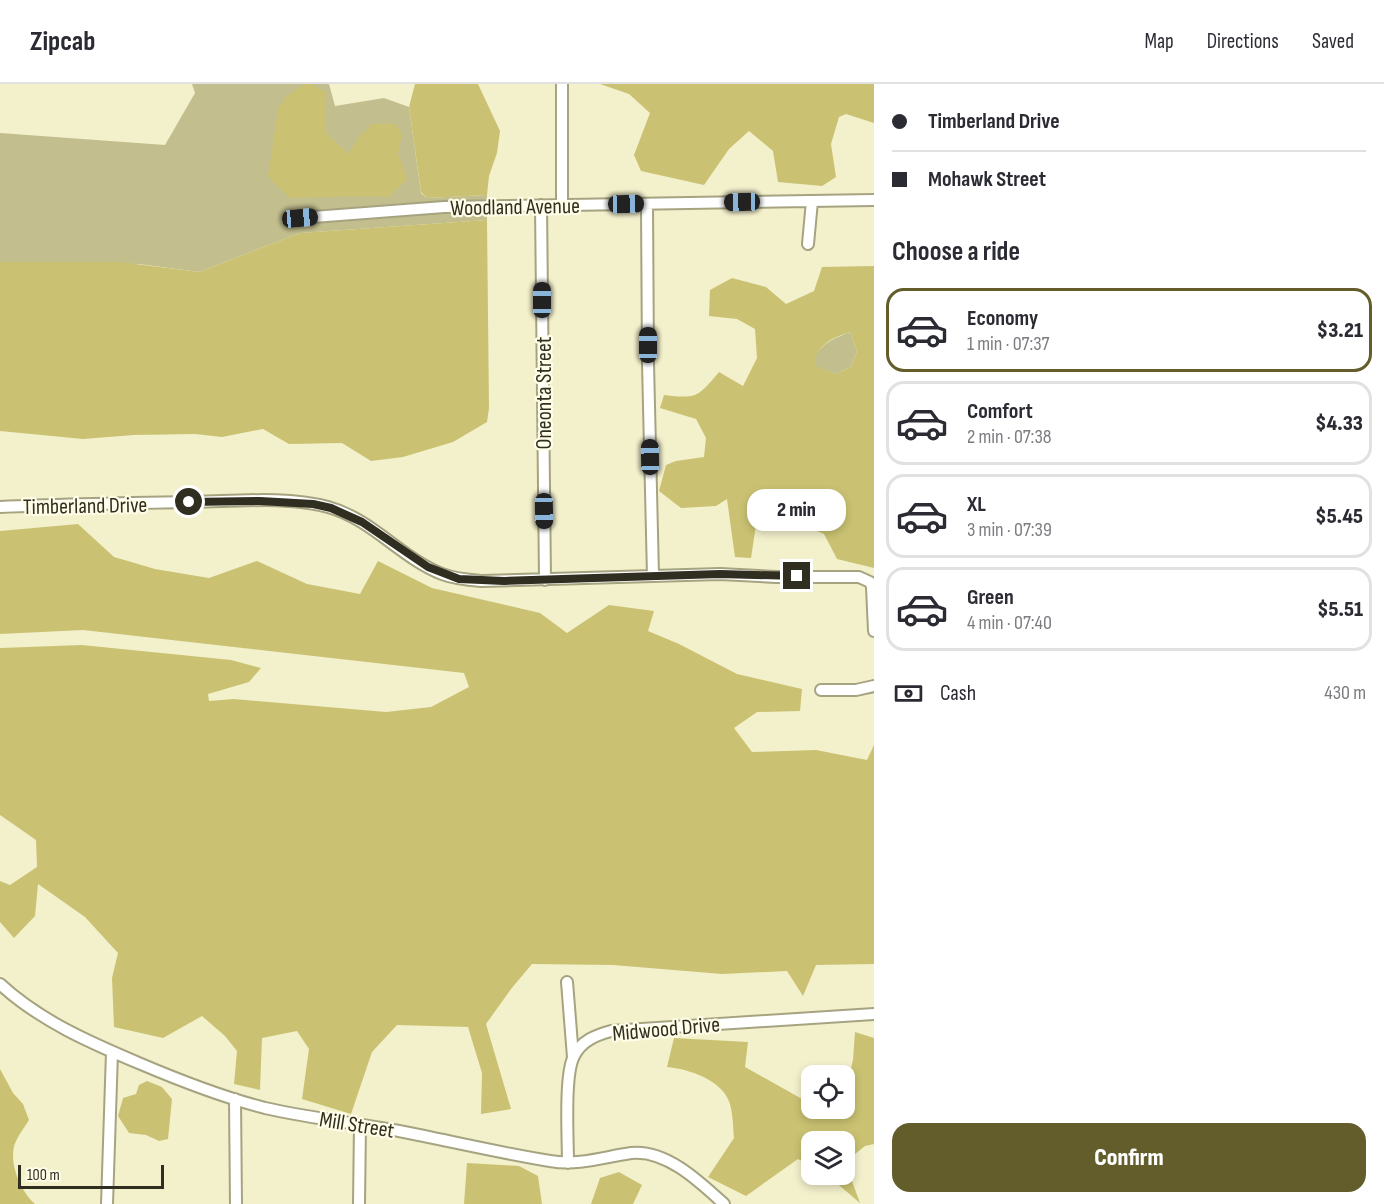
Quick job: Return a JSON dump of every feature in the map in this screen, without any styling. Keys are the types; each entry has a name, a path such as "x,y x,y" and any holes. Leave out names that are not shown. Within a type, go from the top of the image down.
{"street":[{"path":"562,84 562,205"},
{"name":"Woodland Avenue","path":"300,218 444,207 874,200"},
{"path":"808,244 812,201"},
{"path":"647,204 653,576"},
{"name":"Oneonta Street","path":"541,206 545,580"},
{"name":"Timberland Drive","path":"0,507 260,501 313,504 331,508 362,522 414,559 442,574 459,579 482,581 720,574 859,577 866,579 872,587 874,631"},
{"path":"821,690 856,690 874,686"},
{"path":"567,982 573,1057 570,1066 568,1104 568,1163"},
{"name":"Mill Street","path":"0,984 24,1005 62,1028 183,1082 235,1099 297,1114 552,1161 568,1163 647,1153 658,1156 690,1176 724,1204"},
{"name":"Midwood Drive","path":"573,1057 579,1047 597,1034 612,1031 874,1014"},
{"path":"107,1204 112,1052"},
{"path":"235,1099 236,1204"},
{"path":"359,1204 360,1124"}],"shaded area":[{"path":"192,84 329,84 335,106 384,98 409,107 421,193 427,198 487,195 487,220 300,233 199,272 139,264 0,262 0,133 165,145 195,93"},
{"path":"304,84 312,84 325,92 326,133 348,154 359,137 372,124 395,124 402,133 398,154 407,179 389,197 290,198 268,177 278,109 286,97"},
{"path":"415,84 478,84 500,131 497,153 489,176 487,195 427,198 421,192 409,107"},
{"path":"600,84 874,84 874,123 846,114 839,117 831,144 836,177 822,186 778,182 773,151 749,131 729,149 704,185 641,171 634,155 650,113 629,94"},
{"path":"487,220 489,408 487,422 453,442 403,457 371,461 342,443 289,444 263,429 222,437 195,434 83,439 0,431 0,262 120,262 199,272 300,233"},
{"path":"874,266 874,568 837,559 824,534 789,519 757,518 751,558 735,557 727,499 716,506 681,508 659,491 666,465 676,461 704,457 706,438 696,419 660,408 664,395 684,397 696,394 706,387 719,372 743,386 757,358 755,329 737,319 709,316 710,290 732,278 766,287 786,304 814,291 822,267","holes":["850,332 857,351 851,367 836,374 815,366 821,348 843,334"]},
{"path":"850,332 857,351 851,367 836,374 814,366 821,348 831,340"},
{"path":"78,524 114,557 155,569 209,578 257,561 307,584 360,594 378,561 432,588 540,613 567,633 609,605 654,611 648,631 737,674 802,689 800,711 757,712 734,728 752,752 816,750 867,760 874,745 874,964 816,965 803,996 787,971 722,974 613,965 532,964 486,1024 511,1109 481,1114 482,1073 468,1027 397,1025 372,1052 351,1114 302,1099 309,1049 297,1031 262,1038 260,1090 234,1084 237,1051 225,1036 202,1016 163,1038 114,1027 112,978 118,953 85,917 38,884 35,916 14,938 0,922 0,881 10,885 37,867 36,840 0,815 0,648 82,645 231,660 261,668 249,682 208,694 209,701 234,699 386,712 431,707 469,687 464,673 83,630 0,634 0,531"},
{"path":"855,1032 874,1038 874,1144 865,1146 855,1154 855,1131 801,1131 801,1161 798,1159 746,1196 708,1177 734,1138 730,1104 720,1088 713,1082 695,1073 667,1067 674,1038 748,1042 745,1067 801,1098 801,1119 855,1119 855,1065 852,1065"},
{"path":"0,1069 13,1093 23,1104 29,1120 16,1141 13,1157 16,1175 24,1191 35,1204 0,1204"},
{"path":"147,1081 162,1087 172,1099 168,1139 159,1141 146,1135 129,1133 118,1116 123,1098 136,1094 139,1085"},
{"path":"467,1163 519,1166 538,1176 542,1204 464,1204"},
{"path":"619,1172 642,1185 633,1204 591,1204 600,1178"},
{"path":"839,1185 853,1185 860,1203"}],"route":[{"path":"189,502 260,501 313,504 331,508 362,522 428,567 459,579 504,581 720,574 797,576"}]}
